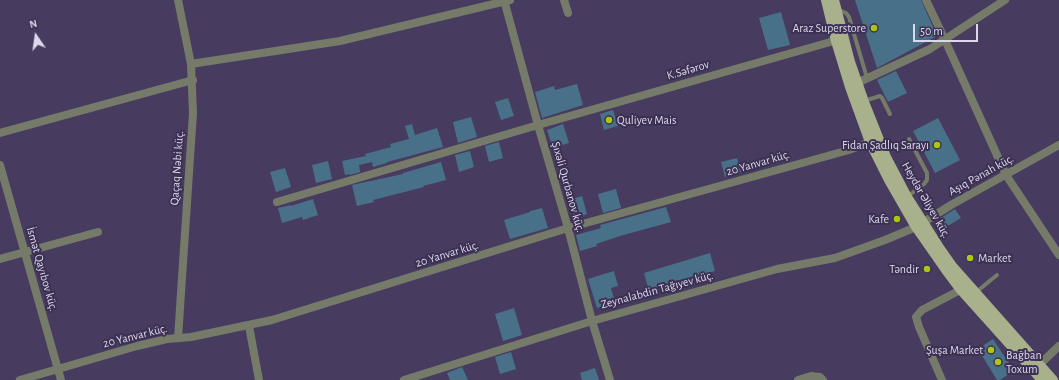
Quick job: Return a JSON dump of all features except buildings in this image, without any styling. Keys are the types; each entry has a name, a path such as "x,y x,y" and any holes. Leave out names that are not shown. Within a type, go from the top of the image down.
{"main road":[{"name":"Heydər Əliyev küç.","path":"826,0 864,102 874,140 893,170 932,251 968,289 1037,368 1053,380"},
{"name":"Heydər Əliyev küç.","path":"835,4 840,40 850,87 874,140 889,180 919,225"},
{"name":"Heydər Əliyev küç.","path":"1037,368 1042,380"}],"street":[{"name":"Qaçaq Nəbi küç.","path":"178,0 193,80 193,114 178,338"},
{"path":"191,64 340,41 506,0"},
{"name":"Şıxəli Qurbanov küç.","path":"506,0 538,125 610,380"},
{"path":"564,0 568,13"},
{"path":"926,0 1006,175 1059,255"},
{"path":"857,83 912,58 945,40 975,18 1005,0"},
{"name":"K.Səfərov","path":"277,202 538,125 840,40"},
{"path":"0,133 193,80"},
{"name":"20 Yanvar küç.","path":"20,380 138,346 167,339 191,337 249,326 305,311 568,228 841,152 874,140"},
{"name":"Aşıq Pənah küç.","path":"919,225 951,205 1059,145"},
{"name":"İsmət Qayıbov küç.","path":"0,165 61,380"},
{"name":"Zeynalabdin Tağıyev küç.","path":"404,380 592,320 777,269 836,258 885,240 919,225"},
{"path":"0,259 98,232"},
{"path":"942,380 916,317 922,310 968,289"},
{"path":"249,326 259,380"},
{"path":"1037,368 1059,346"},
{"path":"798,380 811,376 820,377 823,380"}],"lane":[{"path":"835,4 849,17 867,79"},
{"path":"864,102 880,96 890,114"},
{"path":"907,197 927,180 927,173 909,139"},
{"path":"968,289 997,275"},
{"path":"1053,380 1059,375"}],"place":[{"name":"Araz Superstore","path":"874,28"},
{"name":"Quliyev Mais","path":"609,120"},
{"name":"Fidan Şadlıq Sarayı","path":"937,145"},
{"name":"Kafe","path":"897,219"},
{"name":"Market","path":"970,258"},
{"name":"Təndir","path":"927,269"},
{"name":"Şuşa Market","path":"991,350"},
{"name":"Bağban Toxum","path":"998,362"}]}
